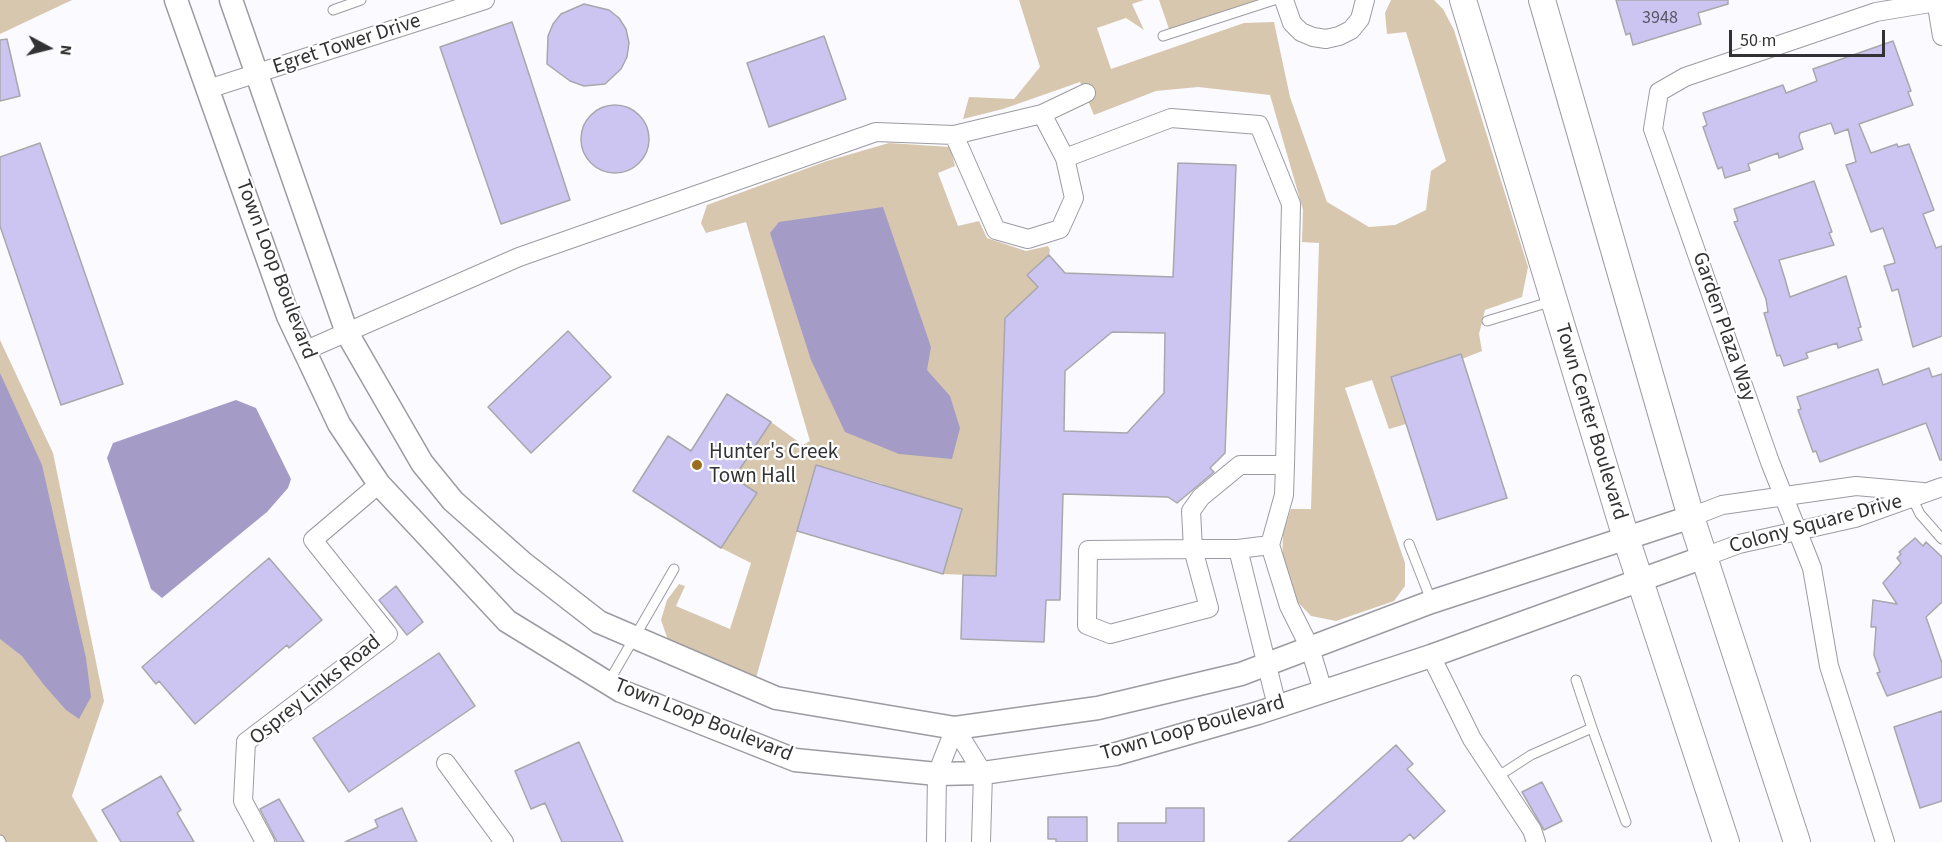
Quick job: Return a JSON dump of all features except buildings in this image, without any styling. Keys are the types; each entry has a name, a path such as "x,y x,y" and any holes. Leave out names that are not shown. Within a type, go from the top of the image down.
{"main road":[{"name":"Town Center Boulevard","path":"1463,0 1626,538 1726,842"},
{"path":"1542,0 1704,557 1797,842"}],"street":[{"name":"Town Loop Boulevard","path":"176,0 288,316 339,423 379,484 507,621 621,691 795,760 936,774 983,773 1116,754 1277,706 1431,656 1704,557"},
{"name":"Town Loop Boulevard","path":"231,0 255,75 347,333 422,463 453,501 523,563 599,622 776,698 955,728 1098,708 1241,674 1431,602 1692,517"},
{"name":"Egret Tower Drive","path":"208,89 485,0"},
{"path":"1284,0 1292,22 1301,32 1313,38 1326,39 1351,30 1360,20 1365,0"},
{"path":"1936,1 1942,36"},
{"name":"Garden Plaza Way","path":"1885,842 1829,666 1812,568 1783,495 1653,129 1659,92 1685,77 1876,12 1936,1"},
{"path":"304,351 519,257 876,132 954,135 1042,114 1086,93"},
{"path":"954,135 996,230 1028,239 1059,229 1074,198 1065,159 1042,114"},
{"path":"1065,159 1171,118 1259,125 1291,204 1284,495 1270,544 1289,606 1310,648 1323,691"},
{"path":"1270,544 1239,549 1193,549 1088,550 1087,625 1110,634 1209,608 1193,549 1191,511 1201,497 1240,465 1285,465"},
{"name":"Osprey Links Road","path":"265,842 243,801 246,742 388,634 313,540 379,484"},
{"name":"Colony Square Drive","path":"1692,517 1722,505 1856,486 1927,492"},
{"name":"Colony Square Drive","path":"1704,557 1739,544 1855,519 1927,492"},
{"path":"1239,549 1277,706"},
{"path":"1431,656 1472,739 1536,842"},
{"path":"955,728 983,773 981,842"},
{"path":"936,842 936,774 955,728"},
{"path":"446,763 504,842"}],"lane":[{"path":"333,10 361,0"},
{"path":"1163,36 1274,0"},
{"path":"1488,321 1553,301"},
{"path":"1927,492 1920,514 1942,539"},
{"path":"1409,544 1431,602"},
{"path":"608,683 674,569"},
{"path":"1576,680 1626,822"},
{"path":"1497,777 1531,755 1593,728"}],"shaded area":[{"path":"0,0 72,0 0,34"},
{"path":"1019,0 1144,0 1132,4 1144,30 1126,18 1097,28 1111,69 1244,23 1274,22 1290,97 1327,202 1369,227 1395,225 1426,210 1431,171 1446,161 1406,32 1387,34 1385,13 1391,0 1434,0 1443,9 1454,30 1528,267 1522,297 1485,310 1479,334 1482,351 1462,359 1460,354 1391,377 1406,424 1389,429 1372,380 1345,388 1405,563 1405,586 1394,601 1336,621 1311,616 1295,599 1282,565 1283,533 1291,509 1311,509 1319,243 1302,242 1303,210 1270,95 1198,87 1156,91 1094,115 1080,82 1003,109 963,119 969,97 1014,99 1040,67"},
{"path":"1159,0 1258,0 1169,29"},
{"path":"889,143 950,147 955,166 938,173 958,226 979,221 987,238 1026,251 1048,246 1050,250 1049,255 1027,275 1038,287 1005,318 996,576 943,574 962,509 894,489 864,550 883,484 816,465 756,678 668,640 661,620 667,600 679,584 685,586 676,606 730,629 751,563 721,548 756,493 734,478 771,422 803,445 810,441 746,222 706,233 701,223 707,205 827,161"},
{"path":"883,207 931,347 927,370 950,396 960,428 952,459 899,454 845,432 811,360 770,233 779,222"},
{"path":"0,340 53,453 104,701 72,796 98,842 0,842"},
{"path":"0,373 42,465 86,658 91,697 79,719 66,710 22,656 0,639"},
{"path":"236,400 256,408 291,479 288,488 267,512 162,598 151,589 107,458 113,443"}],"place":[{"name":"Hunter's Creek Town Hall","path":"697,465"}]}
